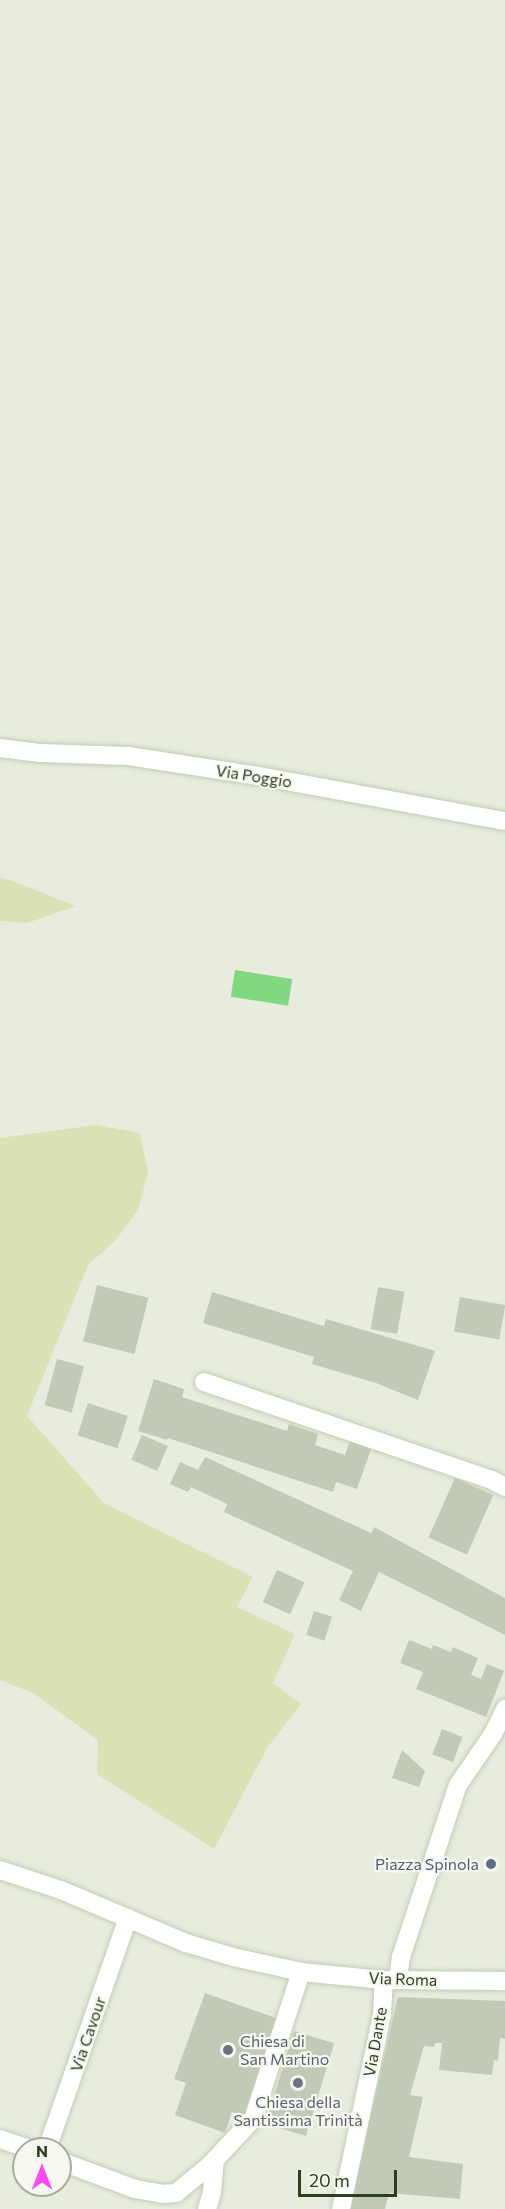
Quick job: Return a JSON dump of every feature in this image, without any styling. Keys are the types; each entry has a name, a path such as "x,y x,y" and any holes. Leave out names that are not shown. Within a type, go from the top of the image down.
{"street":[{"name":"Via Poggio","path":"0,748 40,753 128,756 259,776 505,821"},
{"path":"204,1382 505,1487"},
{"name":"Via Dante","path":"341,2209 391,1980 402,1958 458,1785 493,1734 505,1709"},
{"name":"Via Roma","path":"0,1869 61,1890 186,1943 233,1957 301,1972 391,1980 505,1981"},
{"name":"Via Cavour","path":"51,2137 128,1918"},
{"path":"72,2165 135,2189 162,2194 176,2193 215,2160 253,2119 301,1972"},
{"path":"207,2209 212,2193 215,2160"}],"shaded area":[{"path":"0,878 76,906 27,923 0,921"},
{"path":"235,970 292,979 288,1006 231,997"},
{"path":"96,1125 140,1133 148,1173 138,1210 115,1241 88,1265 27,1416 104,1503 253,1577 237,1607 295,1634 273,1683 301,1704 267,1748 214,1849 97,1774 98,1740 33,1693 0,1680 0,1138"}],"building":[{"path":"97,1285 148,1298 134,1354 83,1341"},
{"path":"378,1287 405,1292 397,1334 371,1329"},
{"path":"212,1292 324,1326 326,1319 435,1351 418,1400 376,1383 312,1364 314,1357 203,1323"},
{"path":"460,1297 505,1305 499,1339 454,1331"},
{"path":"57,1359 84,1366 72,1413 45,1405"},
{"path":"154,1379 184,1389 182,1397 287,1431 289,1424 318,1434 315,1445 345,1455 350,1441 371,1449 357,1489 336,1482 333,1492 168,1438 167,1440 138,1431"},
{"path":"88,1403 128,1416 117,1448 77,1435"},
{"path":"142,1435 168,1446 157,1471 131,1460"},
{"path":"205,1457 371,1533 374,1527 505,1598 505,1635 379,1572 361,1611 339,1600 353,1571 224,1512 227,1504 191,1487 188,1492 170,1484 180,1462 198,1470"},
{"path":"455,1478 493,1495 467,1554 429,1537"},
{"path":"277,1570 304,1582 290,1614 263,1602"},
{"path":"314,1611 332,1617 324,1641 306,1635"},
{"path":"409,1640 432,1649 433,1645 451,1652 453,1647 478,1658 471,1675 481,1679 487,1664 504,1671 486,1717 416,1689 423,1672 400,1663"},
{"path":"442,1729 463,1737 453,1762 432,1754"},
{"path":"402,1750 425,1771 419,1787 392,1778"},
{"name":"Chiesa di San Martino","path":"205,1993 282,2020 247,2117 232,2112 225,2133 175,2115 186,2083 174,2079"},
{"path":"398,1997 505,2001 505,2039 500,2038 498,2061 494,2060 492,2075 439,2070 442,2043 435,2043 434,2047 424,2046 410,2095 423,2097 409,2157 463,2164 460,2199 389,2193 385,2209 349,2209"},
{"name":"Chiesa della Santissima Trinità","path":"294,2031 334,2043 306,2136 266,2124"}],"place":[{"name":"Piazza Spinola","path":"491,1864"},
{"name":"Chiesa di San Martino","path":"228,2050"},
{"name":"Chiesa della Santissima Trinità","path":"298,2083"}]}
